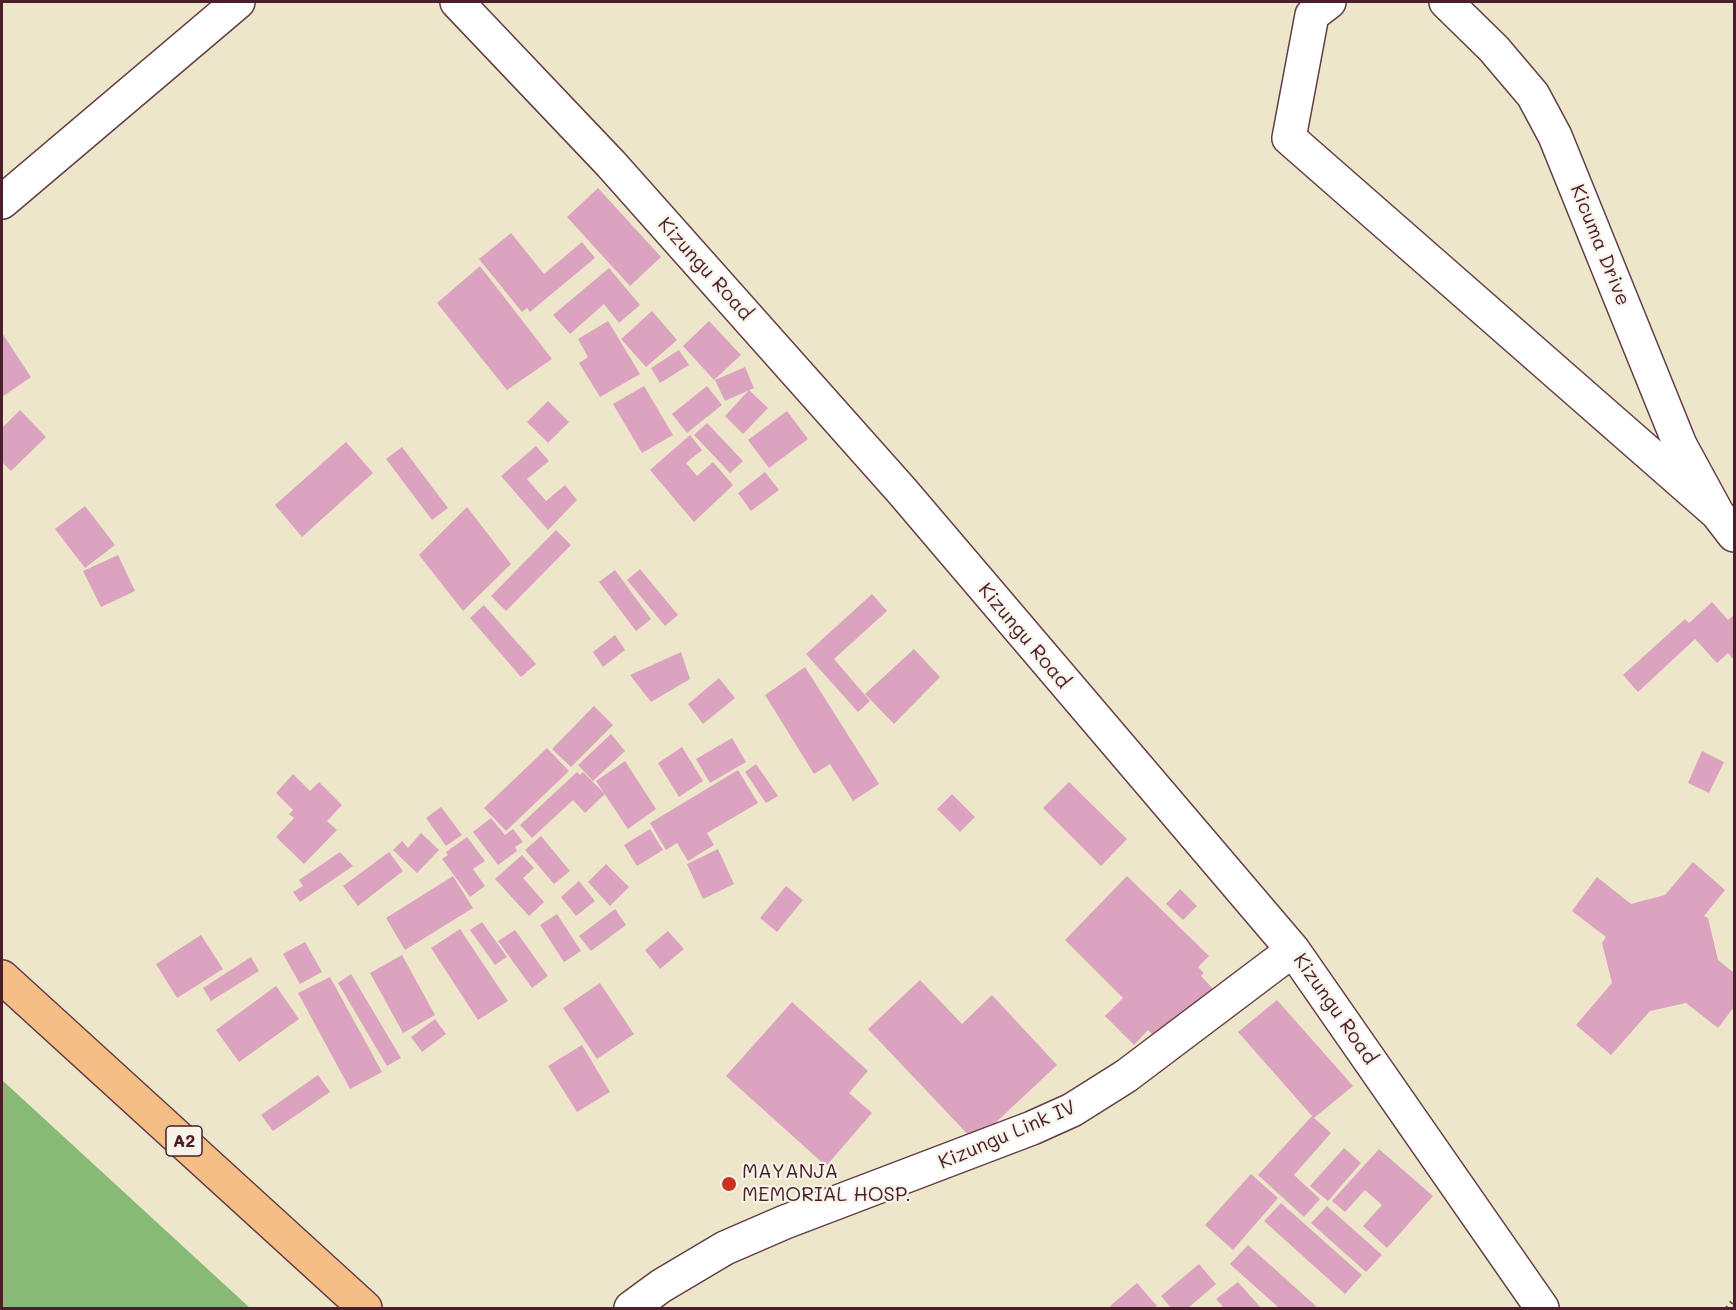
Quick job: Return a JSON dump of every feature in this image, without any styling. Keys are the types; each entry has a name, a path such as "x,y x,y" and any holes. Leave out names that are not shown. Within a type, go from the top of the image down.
{"main road":[{"name":"A2","path":"2,977 365,1308"}],"street":[{"path":"2,202 238,2"},
{"name":"Kizungu Road","path":"458,2 611,164 894,482 1293,950 1542,1308"},
{"path":"1329,2 1312,15 1289,138 1729,514"},
{"name":"Kicuma Drive","path":"1446,2 1494,50 1533,95 1555,136 1680,445 1729,514"},
{"name":"Kizungu Link IV","path":"631,1308 661,1286 725,1248 785,1222 1032,1128 1072,1110 1126,1076 1293,950"}],"path":[{"path":"1727,1308 1734,1299"}],"green space":[{"path":"2,1080 250,1308 2,1308"}],"building":[{"path":"598,188 661,257 630,286 567,217"},
{"path":"511,233 544,274 582,242 595,258 530,312 527,308 522,312 479,259"},
{"path":"480,266 552,359 507,390 437,303"},
{"path":"609,268 640,305 619,323 604,304 570,334 553,315"},
{"path":"652,311 677,340 646,367 621,339"},
{"path":"608,321 640,374 600,397 579,363 588,357 578,339"},
{"path":"709,321 741,355 714,380 683,346"},
{"path":"2,333 31,377 2,397"},
{"path":"679,350 689,365 660,383 651,368"},
{"path":"745,367 754,388 725,401 715,380"},
{"path":"644,386 673,435 642,453 613,404"},
{"path":"707,386 722,405 687,433 672,414"},
{"path":"749,390 768,408 743,434 725,416"},
{"path":"548,401 569,422 548,443 527,422"},
{"path":"20,410 46,437 11,471 2,462 2,428"},
{"path":"787,411 808,439 769,468 748,440"},
{"path":"707,423 743,461 730,473 694,435"},
{"path":"690,435 702,450 686,463 697,476 713,462 733,485 694,522 650,470"},
{"path":"346,442 373,473 302,537 275,505"},
{"path":"536,446 549,461 527,479 546,501 565,485 577,500 548,530 501,476"},
{"path":"402,447 448,508 432,520 386,459"},
{"path":"765,472 779,490 751,511 738,493"},
{"path":"85,506 115,545 85,568 55,529"},
{"path":"467,507 511,564 463,611 419,555"},
{"path":"556,530 571,545 506,611 491,596"},
{"path":"118,555 135,591 101,607 83,571"},
{"path":"640,569 678,615 665,626 627,580"},
{"path":"615,570 651,619 636,631 599,582"},
{"path":"872,594 887,611 834,659 870,701 858,712 806,654"},
{"path":"1712,602 1728,620 1734,615 1734,660 1728,653 1717,663 1695,639 1638,692 1623,675 1685,619 1689,623"},
{"path":"484,605 536,664 521,677 470,618"},
{"path":"615,635 625,650 603,667 593,652"},
{"path":"914,649 940,677 894,724 865,694"},
{"path":"681,652 690,679 651,702 630,675"},
{"path":"805,667 879,784 853,801 830,764 814,774 765,695"},
{"path":"719,678 735,698 703,724 688,704"},
{"path":"594,706 613,725 571,767 552,749"},
{"path":"611,734 625,751 593,781 578,765"},
{"path":"732,738 746,762 710,783 696,759"},
{"path":"682,747 703,781 679,797 658,763"},
{"path":"547,748 569,771 506,831 484,808"},
{"path":"1702,751 1724,762 1709,793 1688,783"},
{"path":"625,761 656,809 628,829 596,781"},
{"path":"756,764 778,796 766,803 745,772"},
{"path":"738,770 758,803 707,833 714,845 688,861 677,843 666,850 650,823"},
{"path":"577,772 580,775 583,772 605,794 585,813 573,800 532,838 520,825"},
{"path":"293,774 310,791 319,782 342,805 327,821 337,830 304,864 276,837 294,818 289,814 293,810 276,793"},
{"path":"1069,782 1127,839 1101,866 1043,808"},
{"path":"952,794 975,817 960,832 937,809"},
{"path":"441,807 462,835 446,846 426,818"},
{"path":"491,818 505,835 513,829 523,842 515,847 517,851 498,865 473,832"},
{"path":"650,829 663,850 637,866 624,845"},
{"path":"421,833 439,850 417,873 393,850 402,841 408,848"},
{"path":"541,836 570,871 554,884 525,850"},
{"path":"467,837 485,861 473,869 485,886 470,897 442,859 448,855 446,852"},
{"path":"718,849 734,884 703,899 687,864"},
{"path":"340,852 353,866 300,902 293,892 303,886 299,880"},
{"path":"389,852 403,871 358,906 343,886"},
{"path":"522,855 534,868 523,878 544,902 529,916 495,879"},
{"path":"1693,862 1725,890 1704,916 1708,918 1718,960 1734,973 1734,1007 1718,1028 1686,1003 1650,1011 1611,1055 1576,1025 1612,983 1602,943 1606,937 1572,911 1597,877 1631,904 1665,895"},
{"path":"606,864 629,887 610,906 588,882"},
{"path":"453,876 473,908 405,950 386,918"},
{"path":"1127,876 1209,956 1198,967 1204,973 1201,976 1214,990 1162,1044 1148,1030 1134,1045 1105,1016 1123,998 1065,940"},
{"path":"579,881 595,901 576,916 561,897"},
{"path":"786,886 803,900 777,932 760,918"},
{"path":"1180,889 1197,906 1183,920 1166,904"},
{"path":"615,909 626,925 591,951 579,936"},
{"path":"557,914 581,951 564,962 540,925"},
{"path":"482,922 507,957 495,965 470,930"},
{"path":"460,929 508,1001 478,1020 431,948"},
{"path":"515,930 548,976 532,988 498,941"},
{"path":"668,931 684,949 660,969 645,950"},
{"path":"201,935 223,969 177,998 156,964"},
{"path":"305,942 322,972 300,984 283,954"},
{"path":"402,955 435,1015 403,1033 370,973"},
{"path":"251,957 259,971 211,1001 203,988"},
{"path":"351,974 401,1058 387,1066 338,983"},
{"path":"330,977 382,1072 350,1089 298,993"},
{"path":"920,980 962,1024 992,995 1057,1065 975,1142 868,1029"},
{"path":"600,983 634,1034 597,1059 563,1008"},
{"path":"276,986 299,1019 239,1062 216,1030"},
{"path":"1277,1000 1353,1086 1314,1118 1331,1133 1294,1175 1320,1199 1304,1217 1258,1175 1312,1116 1238,1032"},
{"path":"792,1002 868,1071 849,1093 872,1113 826,1166 726,1076"},
{"path":"435,1019 446,1034 422,1052 411,1037"},
{"path":"582,1045 610,1092 577,1112 548,1066"},
{"path":"318,1075 330,1092 273,1131 261,1115"},
{"path":"1344,1148 1361,1163 1328,1201 1310,1186"},
{"path":"1379,1149 1433,1196 1387,1248 1363,1226 1382,1205 1365,1190 1345,1212 1332,1201"},
{"path":"1251,1174 1278,1198 1233,1250 1205,1225"},
{"path":"1281,1203 1362,1275 1345,1294 1264,1221"},
{"path":"1327,1206 1382,1255 1366,1272 1311,1223"},
{"path":"1248,1245 1318,1308 1279,1308 1230,1264"},
{"path":"1199,1264 1216,1284 1188,1308 1171,1308 1161,1296"},
{"path":"1238,1282 1261,1308 1224,1308 1216,1299"},
{"path":"1137,1283 1157,1306 1154,1308 1112,1308 1110,1306"}],"place":[{"name":"MAYANJA MEMORIAL HOSP.","path":"729,1184"}]}
